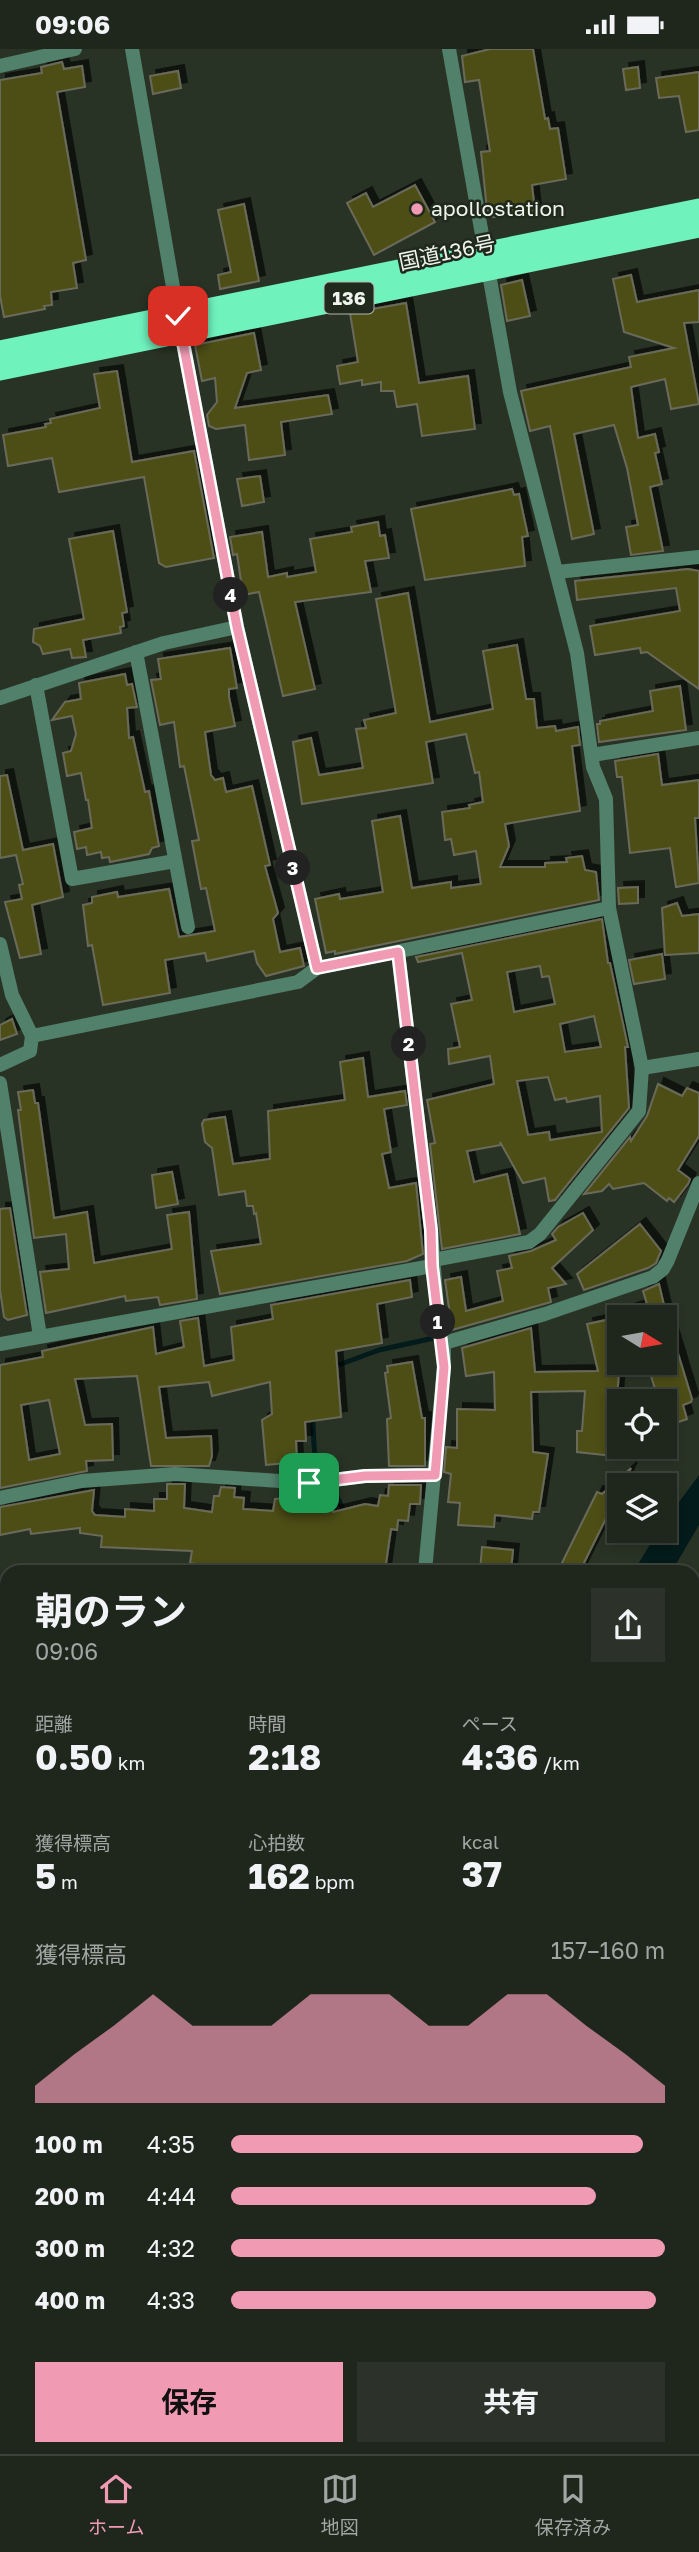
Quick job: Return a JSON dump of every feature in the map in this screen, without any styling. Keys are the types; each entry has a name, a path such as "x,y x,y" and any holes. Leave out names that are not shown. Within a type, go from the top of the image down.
{"highway":[{"name":"国道136号","path":"0,370 180,324 485,261 699,209"},
{"name":"国道136号","path":"485,261 699,227"},
{"name":"国道136号","path":"0,351 180,324"}],"street":[{"path":"0,66 75,49"},
{"path":"132,49 237,627 317,968"},
{"path":"0,1344 433,1263 529,1242 540,1234 639,1111 642,1068 609,908 606,799 592,755 577,653 532,488 485,261 449,49"},
{"path":"557,572 699,557"},
{"path":"0,698 135,652 237,627"},
{"path":"135,652 188,927"},
{"path":"36,685 72,879 175,860"},
{"path":"592,755 699,738"},
{"path":"32,1036 298,982 317,968 609,908"},
{"path":"0,944 6,996 32,1036 30,1051 0,1065"},
{"path":"398,952 443,1343 444,1367 426,1565"},
{"path":"642,1068 699,1059"},
{"path":"0,1083 40,1336"},
{"path":"443,1343 557,1310 653,1277 663,1269 668,1260 699,1183"},
{"path":"0,1498 82,1481 148,1475 219,1475 291,1482 435,1475"}],"water":[{"path":"699,1475 699,1525 676,1565 638,1565 651,1543 677,1543 677,1505"}],"building":[{"path":"490,49 533,49 545,119 548,118 550,129 558,128 566,179 532,185 535,211 493,217 493,212 487,210 481,152 490,151 479,80 465,82 462,56"},
{"path":"62,62 64,69 82,66 85,87 57,92 86,260 73,263 77,288 51,292 52,305 44,306 45,309 4,317 0,296 0,80 42,73 41,67"},
{"path":"638,67 640,88 626,90 623,69"},
{"path":"178,71 181,88 153,94 150,76"},
{"path":"699,72 699,130 686,132 679,96 659,98 656,78"},
{"path":"415,185 435,222 374,255 347,203 366,193 373,207"},
{"path":"244,204 259,281 220,289 218,275 231,272 218,210"},
{"path":"631,275 637,302 699,290 699,322 684,323 699,404 671,409 665,379 631,387 638,438 655,434 659,452 655,453 662,484 650,487 663,551 631,555 626,527 638,525 627,468 614,425 574,434 594,534 572,539 550,426 530,431 521,391 631,367 629,357 674,348 624,332 613,279"},
{"path":"522,280 530,316 507,321 501,285"},
{"path":"406,303 419,383 468,376 475,429 422,436 417,404 397,407 394,391 381,391 381,382 362,385 362,380 340,384 337,366 358,362 350,313"},
{"path":"254,333 261,370 247,373 235,408 328,395 332,414 281,422 285,455 249,460 245,425 216,429 209,426 207,415 217,402 215,378 202,381 195,345"},
{"path":"117,371 132,462 194,451 214,558 166,567 159,563 144,477 59,492 52,458 8,466 3,435 46,427 45,424 51,423 50,419 100,408 94,374"},
{"path":"260,476 264,502 242,506 237,479"},
{"path":"512,489 514,495 519,494 528,536 522,537 525,566 425,580 411,509"},
{"path":"378,522 380,536 385,535 389,558 365,561 371,592 295,602 315,689 283,696 259,592 243,595 237,554 233,555 230,537 262,532 268,577 287,573 287,577 316,572 310,539 352,532 351,527"},
{"path":"113,531 127,612 122,613 124,626 120,627 121,633 83,640 86,657 72,658 70,649 43,654 40,646 33,642 34,629 84,619 69,539"},
{"path":"688,569 699,571 699,689 647,652 641,653 640,648 595,655 590,626 680,611 676,588 577,600 575,581"},
{"path":"408,593 430,722 493,709 483,651 517,645 526,699 534,699 537,728 555,726 556,731 578,727 580,745 572,746 580,811 505,824 509,846 500,867 545,867 545,863 567,862 566,858 582,856 585,870 596,872 599,900 335,954 335,951 326,953 315,899 339,894 340,899 383,892 372,821 400,816 412,888 451,882 451,888 481,884 476,851 454,855 451,839 445,840 442,812 470,808 469,805 483,802 479,772 475,773 466,734 426,742 433,783 302,804 293,742 311,738 319,775 363,768 356,729 366,728 364,720 396,713 376,599"},
{"path":"230,648 237,688 229,689 235,726 205,732 211,775 215,780 223,778 226,792 252,786 270,865 265,866 278,913 273,919 280,952 300,948 304,966 266,976 257,963 254,951 207,961 205,953 165,960 170,993 103,1005 92,945 88,946 83,905 92,903 92,897 117,892 118,897 169,889 179,937 215,931 206,888 201,889 192,841 199,840 184,766 180,767 174,722 160,725 151,680 161,679 158,659"},
{"path":"125,674 127,685 132,684 137,707 127,708 129,738 133,737 145,792 149,791 159,846 152,848 149,854 110,862 109,857 102,858 101,852 87,855 86,847 77,849 74,832 92,828 81,773 67,776 63,753 71,751 76,734 72,716 52,720 65,702 81,699 79,683"},
{"path":"680,686 686,730 599,742 597,724 600,724 600,721 653,711 650,691"},
{"path":"658,754 662,785 699,780 699,818 695,818 699,883 676,887 670,848 630,853 622,777 617,777 615,761"},
{"path":"7,775 23,850 53,844 63,897 32,905 41,954 20,958 5,902 22,899 19,885 23,884 16,855 0,858 0,776"},
{"path":"638,887 638,903 619,904 618,888"},
{"path":"677,903 682,916 699,914 699,953 665,955 662,908"},
{"path":"602,919 608,963 628,1047 625,1047 629,1108 555,1200 549,1201 545,1178 523,1183 500,1142 501,1145 467,1151 474,1182 507,1174 520,1234 442,1249 430,1144 435,1143 427,1100 494,1084 490,1056 449,1064 448,1049 460,1047 451,1004 472,1000 462,953 418,962 416,957","holes":["540,966 542,977 549,976 555,1004 514,1012 507,972","594,1016 601,1047 565,1052 560,1024","548,1077 555,1100 566,1098 567,1102 600,1096 602,1132 550,1140 549,1132 528,1135 517,1081"]},
{"path":"662,954 665,979 634,984 629,960"},
{"path":"12,1019 17,1034 0,1040 0,1025"},
{"path":"363,1058 368,1097 405,1091 407,1105 384,1109 391,1152 382,1154 389,1188 416,1183 423,1254 407,1261 220,1294 211,1251 261,1244 256,1213 254,1214 253,1206 247,1206 245,1191 219,1195 212,1148 205,1142 202,1124 204,1120 225,1117 233,1164 270,1159 268,1111 345,1100 340,1062"},
{"path":"658,1084 682,1096 687,1088 699,1093 699,1136 678,1170 690,1179 688,1184 674,1202 669,1198 667,1201 644,1183 613,1189 609,1184 602,1191 584,1194 630,1137 631,1141 647,1116"},
{"path":"33,1090 35,1103 38,1103 54,1218 87,1212 94,1263 172,1249 167,1215 189,1212 197,1299 160,1305 158,1297 126,1301 125,1296 46,1313 40,1272 69,1269 66,1234 34,1238 18,1110 21,1110 18,1092"},
{"path":"172,1172 178,1204 156,1208 152,1175"},
{"path":"10,1208 27,1315 8,1320 4,1317 0,1290 0,1209"},
{"path":"583,1213 593,1230 552,1268 566,1284 548,1288 551,1302 452,1330 445,1280 461,1277 466,1311 503,1301 497,1271 512,1268 509,1256 531,1251 556,1240 552,1234 558,1227"},
{"path":"640,1224 661,1251 656,1263 584,1290 577,1274"},
{"path":"410,1280 412,1297 377,1304 382,1343 336,1351 341,1417 305,1422 306,1441 296,1441 297,1462 266,1465 262,1420 272,1414 270,1382 212,1396 209,1382 159,1387 166,1438 211,1436 212,1456 209,1466 151,1466 137,1376 75,1379 85,1425 112,1424 113,1460 86,1461 87,1471 0,1488 0,1365 43,1357 42,1351 153,1327 156,1354 184,1347 180,1321 198,1318 204,1366 234,1360 231,1327 273,1319 271,1305","holes":["49,1400 60,1454 29,1460 21,1405"]},
{"path":"659,1284 664,1305 644,1305 647,1304 643,1291"},
{"path":"606,1320 607,1375 619,1375 618,1389 607,1389 607,1455 577,1452 577,1431 582,1431 585,1391 531,1392 533,1452 548,1454 539,1512 533,1512 532,1519 495,1515 494,1527 458,1525 460,1503 448,1502 451,1474 444,1472 446,1447 457,1448 457,1409 495,1410 494,1372 466,1376 462,1348 531,1328 535,1372 598,1371 587,1324"},
{"path":"677,1350 692,1399 683,1405 687,1419 677,1423 677,1389 655,1389 651,1375 677,1375"},
{"path":"412,1362 422,1418 425,1418 425,1466 389,1466 387,1419 391,1418 385,1373 388,1372 387,1366"},
{"path":"167,1484 185,1484 184,1508 212,1512 214,1496 219,1496 221,1487 235,1488 234,1497 244,1498 243,1509 273,1511 275,1499 326,1495 327,1500 332,1500 333,1512 365,1504 378,1506 380,1495 388,1496 389,1485 421,1485 420,1504 410,1504 408,1521 398,1520 397,1530 391,1529 386,1565 202,1565 190,1563 192,1551 101,1547 102,1536 80,1533 80,1528 31,1534 30,1529 0,1535 0,1507 94,1490 92,1511 95,1515 125,1517 125,1509 154,1511 154,1499 167,1499"},
{"path":"607,1490 607,1516 583,1565 561,1565 597,1492 602,1494"},
{"path":"482,1547 513,1550 512,1565 480,1565"}],"waterway":[{"path":"333,1367 379,1350 434,1338"},
{"path":"312,1414 319,1469 344,1514"}],"place":[{"name":"apollostation","path":"417,209"}],"route":[{"path":"178,316 237,627 317,968 398,952 431,1230 432,1266 444,1367 435,1475 414,1473 365,1476 309,1483"}]}
